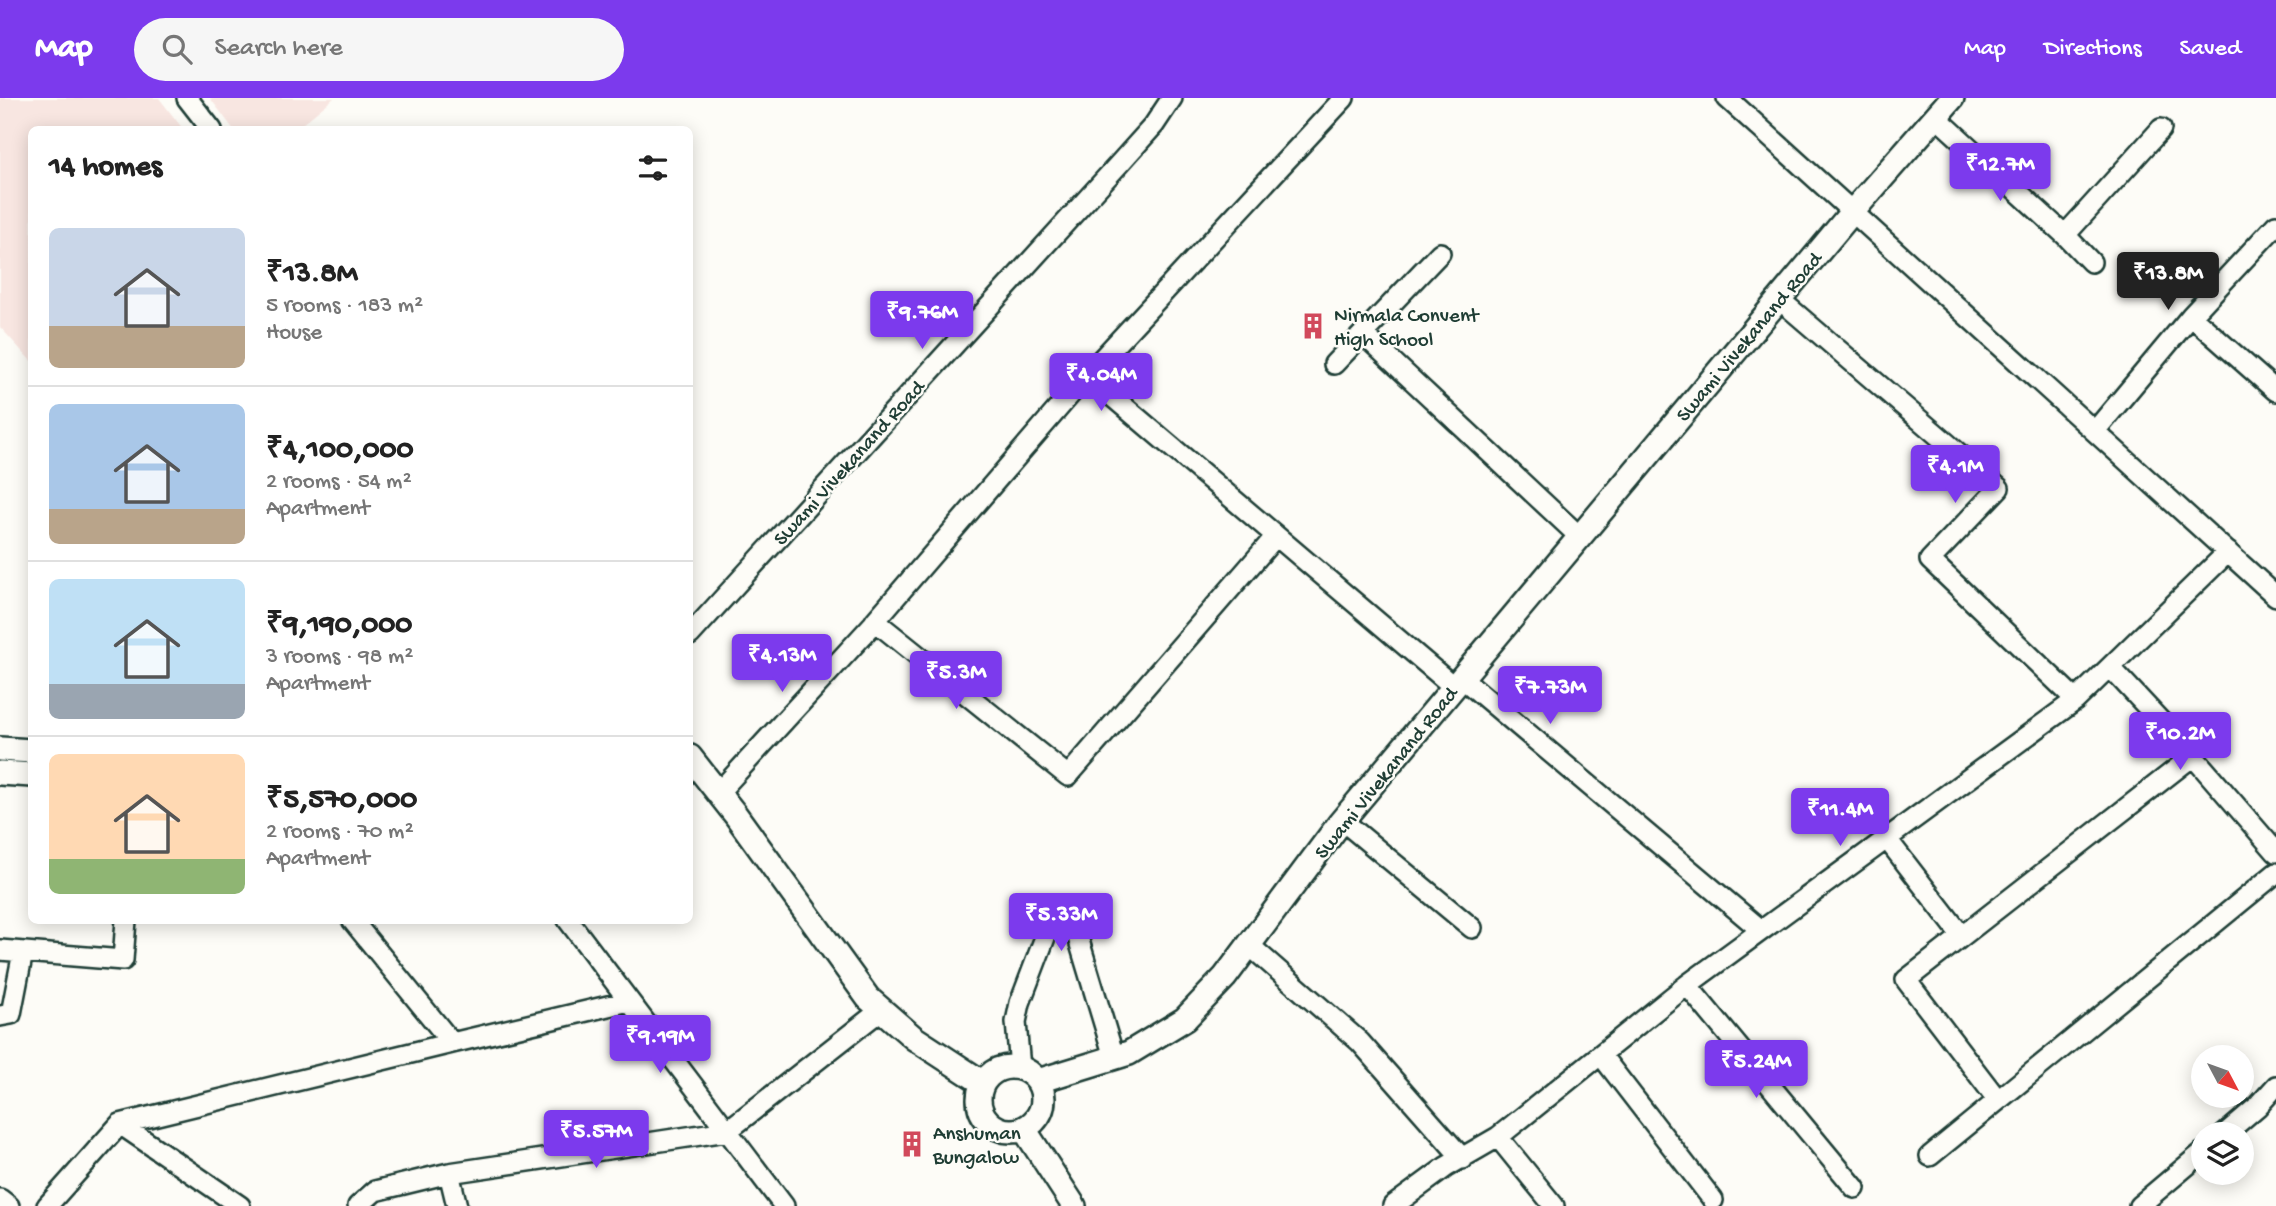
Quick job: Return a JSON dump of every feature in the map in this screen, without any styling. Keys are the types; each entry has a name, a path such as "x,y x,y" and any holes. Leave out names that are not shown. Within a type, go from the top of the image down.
{"main road":[{"name":"Swami Vivekanand Road","path":"1029,1074 1129,1053 1185,1019 1225,977 1343,821 1853,211 1952,98"},
{"path":"0,749 28,751"},
{"path":"693,761 822,932 868,998 914,1038 983,1083"},
{"path":"0,773 28,775"},
{"path":"1000,1069 1029,1074 1043,1092 1042,1107 1037,1118 1024,1129 998,1129 985,1118 979,1102 983,1083 1000,1069"},
{"path":"1024,1129 1074,1206"}],"street":[{"path":"187,98 209,126"},
{"name":"Swami Vivekanand Road","path":"693,632 1137,144 1172,98"},
{"path":"718,793 876,621 1087,375 1344,98"},
{"path":"1727,98 2276,596"},
{"path":"1936,116 2091,261"},
{"path":"2065,235 2161,130"},
{"path":"2095,431 2191,316 2276,225"},
{"path":"1334,364 1440,253"},
{"path":"1779,299 1999,488 1930,560 2076,700"},
{"path":"2191,316 2276,391"},
{"path":"1363,334 1580,537"},
{"path":"1087,375 1276,536 1761,930"},
{"path":"876,621 1069,776 1276,536"},
{"path":"1393,1206 1446,1167 1498,1137 1687,985 2076,700 2228,552"},
{"path":"2110,667 2193,756 2276,852"},
{"path":"1997,1099 1906,980 2193,756"},
{"path":"1343,821 1472,928"},
{"path":"1887,839 1961,935"},
{"path":"1930,1156 2276,873"},
{"path":"1029,1074 1016,1022 1020,1003 1052,919 1074,924 1114,1057"},
{"path":"0,950 123,960 127,924"},
{"path":"355,924 452,1043"},
{"path":"571,924 784,1206"},
{"path":"1249,945 1360,1042 1463,1159"},
{"path":"0,1016 11,1014 23,952"},
{"path":"1687,985 1855,1188"},
{"path":"47,1206 120,1125 629,1001"},
{"path":"358,1206 375,1191 449,1173 727,1131 881,1010"},
{"path":"1601,1055 1713,1200"},
{"path":"2239,1122 2276,1086"},
{"path":"120,1125 240,1206"},
{"path":"1498,1137 1554,1206"},
{"path":"2140,1206 2191,1162"},
{"path":"449,1173 457,1206"},
{"path":"0,1199 9,1206"}],"shaded area":[{"path":"0,98 159,98 181,126 28,126 28,358 0,327"},
{"path":"210,98 334,98 300,126 231,126"}],"place":[{"name":"Nirmala Convent High School","path":"1313,326"},
{"name":"Anshuman Bungalow","path":"912,1144"}]}
